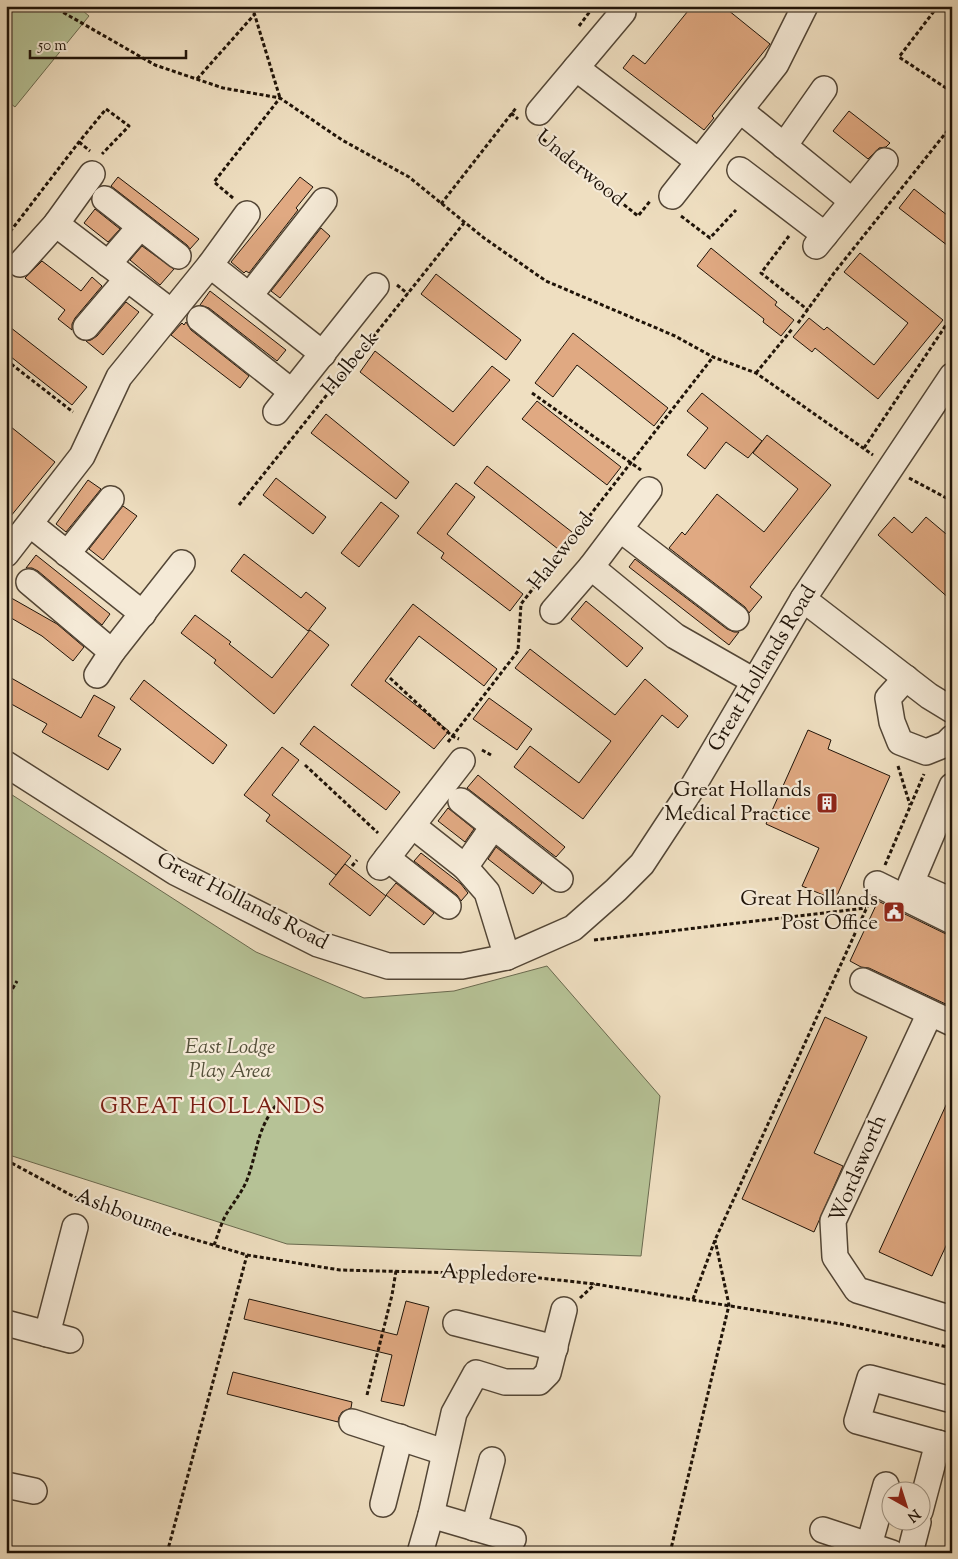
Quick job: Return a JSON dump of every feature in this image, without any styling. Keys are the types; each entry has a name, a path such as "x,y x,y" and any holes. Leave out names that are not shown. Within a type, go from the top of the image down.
{"street":[{"path":"669,202 698,161 776,64 806,6"},
{"name":"Underwood","path":"531,121 623,12"},
{"path":"576,68 698,161"},
{"path":"784,146 824,89"},
{"path":"740,110 852,201"},
{"path":"740,170 803,218 820,241 884,161"},
{"path":"20,264 56,224 92,174"},
{"path":"105,199 178,256"},
{"path":"250,295 324,201"},
{"path":"6,554 82,456 119,377 210,265 246,214"},
{"path":"56,224 170,312"},
{"path":"86,328 118,272 140,226"},
{"name":"Holbeck","path":"210,265 323,354"},
{"name":"Holbeck","path":"276,412 376,286"},
{"path":"200,319 292,392"},
{"name":"Great Hollands Road","path":"6,764 175,872 318,944 388,966 462,966 507,957 574,928 642,864 692,788 803,599 952,376"},
{"name":"Halewood","path":"553,610 591,567 649,490"},
{"path":"67,554 111,499"},
{"path":"30,524 143,614"},
{"path":"620,529 736,618"},
{"path":"97,675 112,652 182,563"},
{"name":"Halewood","path":"591,567 675,636 754,681"},
{"path":"29,582 112,652"},
{"path":"803,599 929,696 952,710"},
{"path":"906,678 888,698 892,722 900,742 926,752 946,744 952,738"},
{"path":"448,906 383,862 413,826 466,749"},
{"path":"952,786 911,883 952,901"},
{"path":"461,801 560,879"},
{"path":"413,826 465,866 487,892 507,957"},
{"path":"465,866 493,827"},
{"path":"877,884 952,921"},
{"name":"Wordsworth","path":"863,981 941,1018 833,1221 835,1257 857,1290 952,1319"},
{"path":"6,1323 58,1337 75,1228"},
{"path":"420,1553 431,1515 454,1413 476,1373 505,1382 539,1382 548,1373 564,1310"},
{"path":"456,1323 555,1348"},
{"path":"930,1485 945,1445 858,1421 870,1378 952,1400"},
{"path":"352,1422 444,1452"},
{"path":"383,1504 400,1437"},
{"path":"474,1528 492,1460"},
{"path":"6,1484 34,1491"},
{"path":"431,1515 513,1539"},
{"path":"823,1530 881,1549 882,1532"},
{"path":"910,1553 915,1532"}],"path":[{"path":"52,6 155,64 223,88 280,98 342,140 410,177 464,223 546,281 675,336 713,357 756,373 864,448 874,457"},
{"path":"252,6 280,98"},
{"path":"938,6 899,57 952,92"},
{"path":"198,79 254,14"},
{"path":"246,214 240,203 214,182 280,98"},
{"name":"Underwood","path":"511,114 531,121 638,216 669,202"},
{"path":"798,323 834,273 952,125"},
{"path":"669,202 710,238 736,210"},
{"path":"803,218 761,273 808,310"},
{"name":"Holbeck","path":"239,505 464,223"},
{"path":"864,448 952,316"},
{"path":"756,373 793,328"},
{"name":"Halewood","path":"518,651 521,604 713,357"},
{"path":"6,360 73,412"},
{"path":"532,393 656,480 649,490"},
{"path":"904,476 952,501"},
{"path":"390,678 466,749 490,756"},
{"path":"305,765 378,833"},
{"path":"898,765 910,806"},
{"path":"693,1299 715,1240 877,884 926,771"},
{"path":"574,928 585,941 866,908"},
{"path":"6,1000 16,982"},
{"path":"214,1245 227,1214 240,1195 247,1180 258,1138 267,1116 281,1099"},
{"name":"Ashbourne","path":"6,1160 82,1201 139,1223 247,1255"},
{"path":"670,1553 730,1306 715,1240"},
{"path":"167,1553 247,1255"},
{"name":"Appledore","path":"247,1255 340,1270 503,1274 596,1284 730,1306"},
{"path":"367,1395 392,1295 396,1271"},
{"path":"730,1306 841,1324 952,1348"}],"green space":[{"path":"6,6 77,6 89,16 15,107 6,100"},
{"name":"East Lodge Play Area","path":"6,791 256,952 364,998 454,991 547,966 660,1096 641,1256 287,1244 6,1154"}],"building":[{"path":"692,6 723,6 770,44 712,116 714,118 704,130 623,68 633,55 645,64"},
{"path":"849,111 890,143 886,147 879,148 868,159 833,131"},
{"path":"118,177 199,239 190,249 111,186"},
{"path":"300,177 313,187 296,208 298,210 249,273 246,271 244,273 231,262"},
{"path":"914,189 952,219 952,249 899,208"},
{"path":"95,209 120,229 108,242 84,223"},
{"path":"321,228 330,236 280,298 271,291"},
{"path":"142,246 174,269 160,285 130,260"},
{"path":"711,248 777,302 775,305 794,320 781,336 763,322 764,319 697,266"},
{"path":"860,253 943,320 878,399 815,348 812,352 793,337 809,318 824,330 827,327 874,365 908,323 844,272"},
{"path":"42,261 81,291 92,277 102,286 75,318 72,330 58,319 65,310 25,278"},
{"path":"436,274 521,340 506,360 421,294"},
{"path":"210,291 286,350 277,361 209,308 200,305"},
{"path":"126,302 139,312 103,355 86,341 97,336"},
{"path":"186,322 191,330 249,376 240,388 171,335 182,323 184,325"},
{"path":"6,324 87,387 72,405 6,353"},
{"path":"573,333 668,408 654,426 577,365 553,397 535,383"},
{"path":"375,351 453,412 492,366 510,380 454,446 360,372"},
{"path":"702,393 762,441 748,458 726,442 705,469 687,455 708,428 687,411"},
{"path":"537,401 621,467 607,485 522,419"},
{"path":"326,414 409,482 396,499 311,433"},
{"path":"6,423 55,462 6,522"},
{"path":"767,435 831,485 750,587 762,597 749,613 745,607 669,548 682,532 685,535 717,494 764,532 798,489 753,453"},
{"path":"487,466 572,532 558,549 474,483"},
{"path":"276,478 326,517 313,534 263,495"},
{"path":"88,480 101,489 66,532 56,524"},
{"path":"456,483 475,497 447,534 523,594 510,611 441,558 444,553 417,533"},
{"path":"381,502 399,516 359,567 341,553"},
{"path":"123,506 137,516 103,560 89,549"},
{"path":"894,517 912,533 926,517 952,539 952,601 878,535"},
{"path":"244,554 301,598 306,592 326,608 308,631 231,571"},
{"path":"36,555 110,614 102,625 38,571 26,568"},
{"path":"635,559 727,629 739,632 729,645 629,567"},
{"path":"6,595 57,624 84,647 73,661 42,636 6,615"},
{"path":"586,601 643,648 627,667 571,619"},
{"path":"413,604 497,669 484,686 419,636 385,681 449,731 434,749 351,685"},
{"path":"195,615 231,642 229,644 272,678 310,630 329,645 274,714 214,663 216,660 181,633"},
{"path":"530,649 615,715 645,679 688,716 678,728 662,715 583,819 514,767 530,746 579,783 611,741 515,668"},
{"path":"6,675 81,718 94,695 115,707 98,736 121,749 108,770 42,732 47,724 6,701"},
{"path":"144,680 227,745 213,764 130,699"},
{"path":"489,698 532,729 517,750 473,719"},
{"path":"314,726 400,792 386,810 300,744"},
{"name":"Great Hollands Medical Practice","path":"808,730 831,740 828,749 890,776 835,900 802,886 819,848 766,824"},
{"path":"282,747 299,760 272,795 351,856 336,875 266,821 270,815 244,795"},
{"path":"478,775 565,847 556,857 467,788"},
{"path":"448,808 474,829 465,842 438,821"},
{"path":"496,847 542,883 533,894 488,859"},
{"path":"421,853 461,884 468,893 461,901 457,895 414,861"},
{"path":"345,864 386,896 370,916 329,884"},
{"path":"396,883 434,913 424,925 386,895"},
{"path":"878,901 946,934 952,935 952,1007 850,961"},
{"path":"825,1017 867,1037 814,1153 843,1166 814,1232 742,1199"},
{"path":"952,1092 952,1233 932,1276 879,1252"},
{"path":"249,1299 397,1335 406,1301 429,1307 404,1406 381,1401 392,1355 244,1319"},
{"path":"233,1372 352,1402 351,1408 342,1412 338,1422 227,1394"}],"place":[{"name":"Great Hollands Medical Practice","path":"827,803"},
{"name":"Great Hollands Post Office","path":"894,912"}],"district":[{"name":"GREAT HOLLANDS","path":"213,1108"}]}
